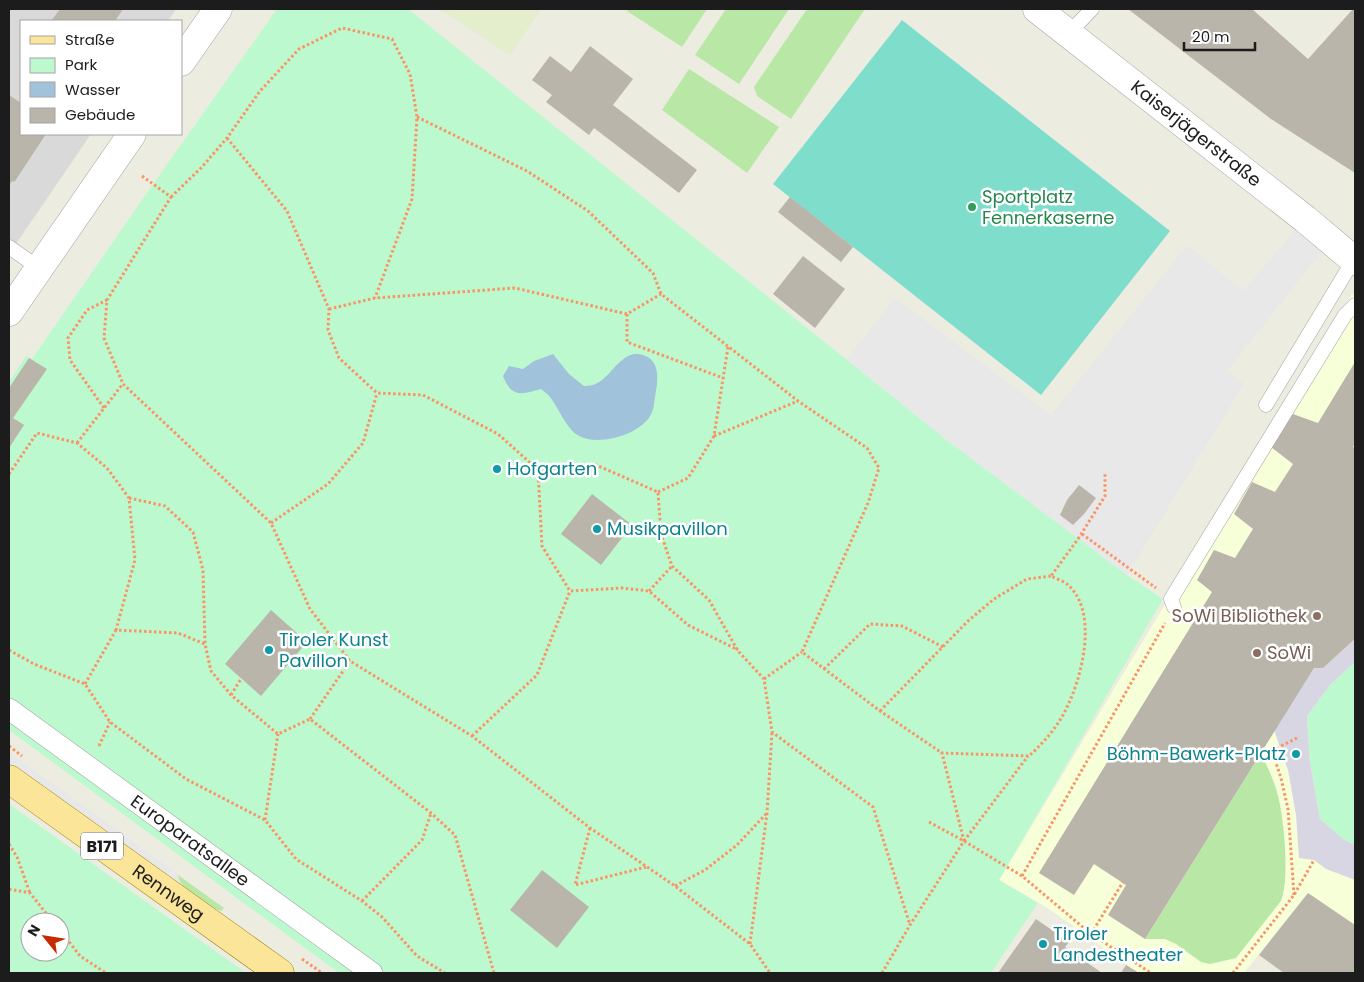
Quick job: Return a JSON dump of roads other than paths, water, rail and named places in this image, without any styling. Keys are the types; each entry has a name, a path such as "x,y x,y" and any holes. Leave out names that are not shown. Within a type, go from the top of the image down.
{"main road":[{"name":"Rennweg","path":"9,779 280,973"}],"street":[{"path":"182,61 218,9"},
{"name":"Kaiserjägerstraße","path":"1037,9 1355,259"},
{"path":"9,312 131,135"},
{"name":"Europaratsallee","path":"9,709 372,973"}],"lane":[{"path":"1069,34 1092,9"},
{"path":"9,248 39,268"},
{"path":"1266,405 1355,259"},
{"path":"1173,603 1345,315 1355,305"}],"water":[{"path":"553,354 569,374 584,386 599,382 622,360 632,354 646,356 655,364 657,370 653,409 647,420 640,427 620,436 609,439 588,439 574,433 552,400 541,389 518,393 514,392 506,383 503,376 509,366 523,369 534,361"}],"place":[{"name":"Sportplatz Fennerkaserne","path":"972,207"},
{"name":"Hofgarten","path":"497,469"},
{"name":"Musikpavillon","path":"597,529"},
{"name":"SoWi Bibliothek","path":"1317,616"},
{"name":"Tiroler Kunst Pavillon","path":"269,650"},
{"name":"SoWi","path":"1257,653"},
{"name":"Böhm-Bawerk-Platz","path":"1296,754"},
{"name":"Tiroler Landestheater","path":"1043,944"}]}
